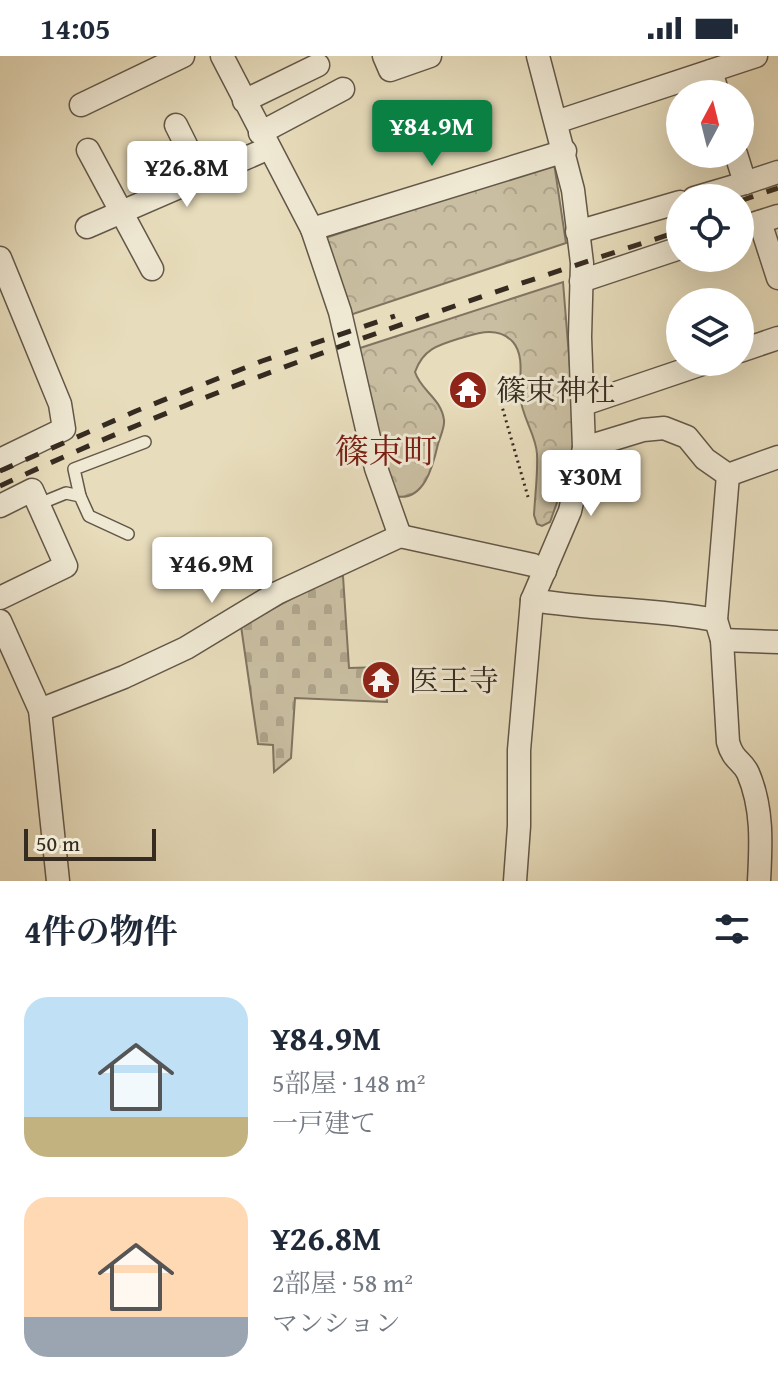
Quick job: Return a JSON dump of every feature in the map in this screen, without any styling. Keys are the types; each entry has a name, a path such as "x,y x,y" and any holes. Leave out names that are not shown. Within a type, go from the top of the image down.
{"street":[{"path":"81,105 183,56"},
{"path":"222,56 312,229 340,312 376,468 400,536"},
{"path":"384,56 390,70 430,56"},
{"path":"515,881 519,750 532,600 570,511 584,448 581,281 573,190 538,56"},
{"path":"556,122 756,56"},
{"path":"244,101 318,65"},
{"path":"711,71 714,80"},
{"path":"87,227 202,177 343,89"},
{"path":"176,125 202,177"},
{"path":"88,150 152,269"},
{"path":"312,229 565,151"},
{"path":"740,168 745,183"},
{"path":"742,184 778,172"},
{"path":"577,232 666,206"},
{"path":"759,222 778,278"},
{"path":"581,281 666,253"},
{"path":"0,258 60,404 64,429 0,460"},
{"path":"754,346 778,338"},
{"path":"584,404 667,376"},
{"path":"584,448 643,430 664,428 687,437 705,459 728,475"},
{"path":"728,475 778,457"},
{"path":"728,475 719,630 731,756 747,770 762,824 759,881"},
{"path":"0,506 32,490 66,566 0,598"},
{"path":"40,710 124,677 186,648 277,593 400,536 533,565 545,571"},
{"path":"532,600 616,611 671,612 719,630 778,642"},
{"path":"3,634 40,710 58,881"}],"lane":[{"path":"128,534 89,516 80,496 74,469 145,442"},
{"path":"39,504 66,493 80,496"}],"path":[{"path":"501,403 528,497"}],"green space":[{"path":"554,163 566,243 347,316 322,239"},
{"path":"563,282 575,431 574,455 550,522 542,526 537,524 534,515 537,454 521,403 519,354 513,342 494,332 474,334 438,346 418,364 415,372 439,406 444,426 433,462 420,488 404,497 394,496 354,350"},
{"path":"343,576 349,668 384,667 387,702 295,698 291,758 274,772 273,745 258,744 241,626 330,578"}],"railway":[{"path":"754,196 778,188"},
{"path":"0,486 166,413 336,348 666,236"},
{"path":"0,471 136,411 262,361 395,316"}],"place":[{"name":"篠束神社","path":"468,390"},
{"name":"医王寺","path":"381,680"}],"district":[{"name":"篠束町","path":"386,450"}]}
